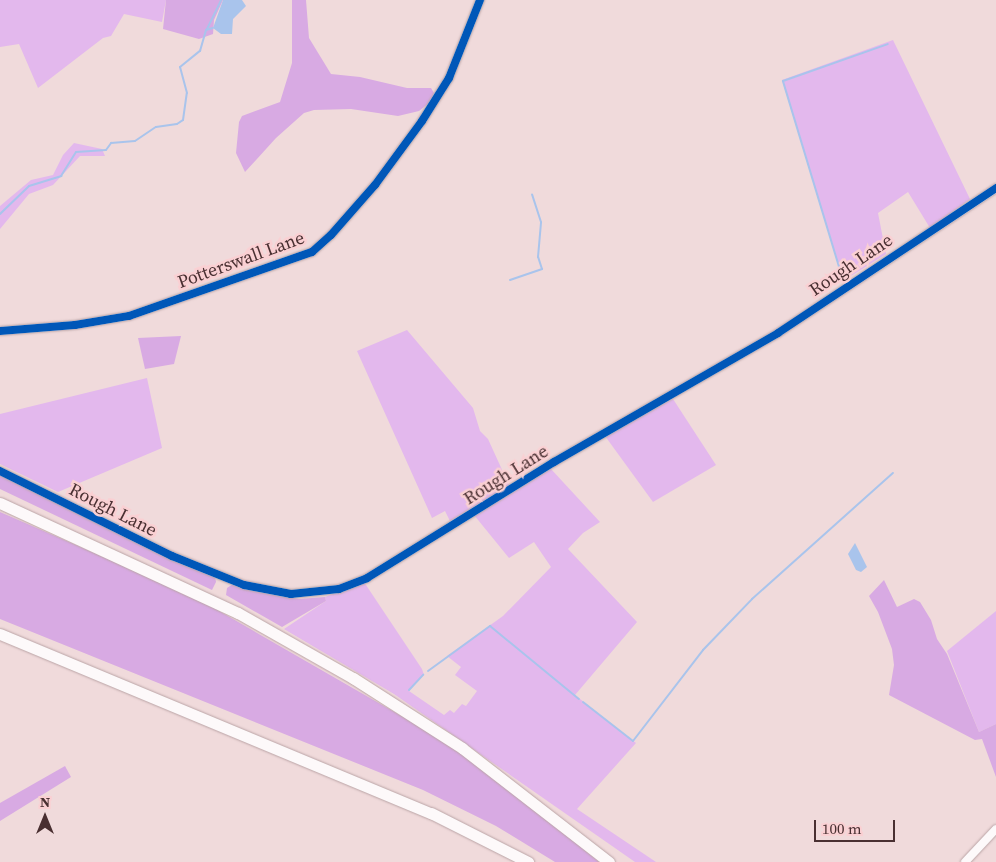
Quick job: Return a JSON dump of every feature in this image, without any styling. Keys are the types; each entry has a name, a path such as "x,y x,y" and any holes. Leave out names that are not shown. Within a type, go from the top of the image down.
{"highway":[{"path":"0,503 177,584 310,652 431,726 557,819 620,862"},
{"path":"0,634 431,813 528,862"},
{"path":"557,819 609,862"}],"street":[{"name":"Potterswall Lane","path":"0,331 75,325 129,316 312,252 331,236 375,185 422,121 449,78 480,0"},
{"name":"Rough Lane","path":"0,471 172,556 244,585 291,594 339,589 367,578 554,462 778,333 996,188"},
{"path":"965,862 996,830"}],"shaded area":[{"path":"0,0 166,0 162,22 124,14 111,36 103,38 38,88 19,44 0,47"},
{"path":"166,0 223,0 214,20 213,34 199,39 163,29"},
{"path":"292,0 306,0 309,38 331,74 360,77 407,88 431,88 434,93 429,103 419,111 398,116 351,109 314,110 304,113 276,138 245,172 236,153 239,122 242,116 280,102 292,63"},
{"path":"893,40 970,199 930,228 908,192 878,213 886,254 843,281 782,80"},
{"path":"74,143 102,149 105,156 80,156 53,185 29,194 0,229 0,206 31,180 53,175 63,155"},
{"path":"407,330 473,408 480,431 488,439 509,485 450,521 445,511 432,518 357,351"},
{"path":"181,336 174,364 145,369 138,338"},
{"path":"147,378 162,448 58,492 0,464 0,414"},
{"path":"673,399 716,465 653,502 605,436"},
{"path":"551,469 600,522 583,533 568,549 637,622 575,695 636,743 577,809 656,862 635,862 394,694 284,629 326,601 325,597 364,582 422,669 424,675 409,691 444,715 450,710 454,713 462,704 466,706 477,691 455,675 461,667 447,656 503,616 551,567 534,542 509,558 474,515"},
{"path":"0,474 215,577 216,582 212,590 0,489"},
{"path":"0,512 193,596 443,740 533,807 599,862 555,862 496,826 423,790 0,619"},
{"path":"884,580 897,607 914,599 920,602 931,620 937,639 947,654 979,732 996,724 996,777 982,739 975,740 889,695 894,665 892,649 878,612 869,596"},
{"path":"233,584 279,596 299,599 325,597 326,601 282,627 226,595 227,588"},
{"path":"996,611 996,724 979,732 947,651"},
{"path":"65,766 71,777 0,821 0,803"}],"water":[{"path":"223,0 242,0 246,6 233,19 232,34 221,34 213,28"},
{"path":"855,543 867,567 861,572 856,570 848,554"}],"waterway":[{"path":"207,29 221,0"},
{"path":"0,214 29,186 61,176 76,152 106,150 111,143 135,141 156,127 177,124 183,120 187,93 180,67 200,51 206,30 213,28"},
{"path":"843,280 783,81 888,44"},
{"path":"510,280 542,269 538,257 541,222 532,194"},
{"path":"583,702 633,741 703,650 752,599 893,473"},
{"path":"428,671 490,626 579,699"},
{"path":"409,690 423,675"}],"cycle path":[{"path":"0,331 75,325 129,316 312,252 331,235 375,185 422,121 449,78 480,0"},
{"path":"0,471 172,556 244,585 291,594 339,589 367,578 554,462 778,333 996,188"}]}
